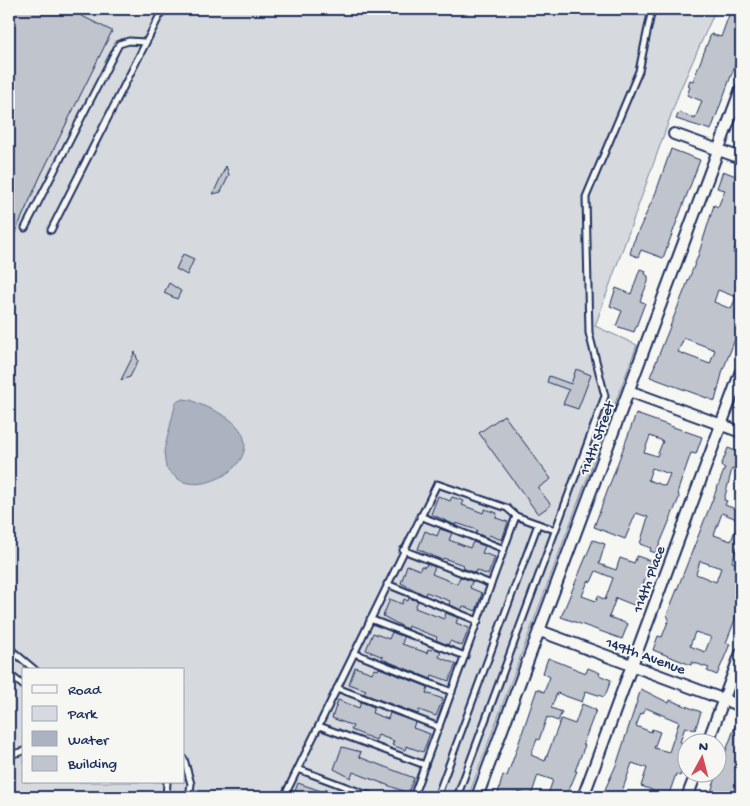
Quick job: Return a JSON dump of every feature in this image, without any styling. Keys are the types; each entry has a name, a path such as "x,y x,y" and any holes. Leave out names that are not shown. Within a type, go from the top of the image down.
{"street":[{"name":"114th Street","path":"478,797 741,89"},
{"path":"674,134 741,158"},
{"name":"114th Place","path":"583,797 741,371"},
{"path":"629,391 741,432"},
{"name":"149th Avenue","path":"540,631 741,706"},
{"path":"712,734 741,653"},
{"path":"687,797 692,784"}],"lane":[{"path":"51,230 163,9"},
{"path":"457,797 605,396 589,333 586,197 639,71 652,9"},
{"path":"25,228 119,44 129,41 145,42"},
{"path":"284,797 403,550 437,484 507,508 516,516 532,520 555,530"},
{"path":"420,516 504,549"},
{"path":"413,797 516,516"},
{"path":"437,797 538,524"},
{"path":"403,550 491,584"},
{"path":"387,584 478,621"},
{"path":"370,618 465,656"},
{"path":"9,648 33,668"},
{"path":"354,653 452,692"},
{"path":"9,674 22,684"},
{"path":"337,688 439,727"},
{"path":"318,726 425,765"},
{"path":"9,754 22,751"},
{"path":"185,763 191,784 189,797"},
{"path":"298,769 373,797"},
{"path":"166,797 167,784"}],"green space":[{"path":"9,9 716,9 680,90 595,326 637,345 468,797 9,797"}],"water":[{"path":"183,399 191,400 214,410 231,420 243,436 245,447 241,458 234,468 223,476 197,484 184,482 166,468 164,451 176,402"}],"building":[{"path":"9,9 83,9 80,15 112,31 41,175 9,246"},
{"path":"713,9 729,9 741,13 741,49 711,130 676,119 679,112 695,119 702,101 687,95 690,87 688,86 690,80 693,81 711,34 721,37 729,15"},
{"path":"671,149 700,160 663,258 641,250 638,257 630,254 633,243 656,192"},
{"path":"226,166 229,175 221,192 213,194"},
{"path":"723,171 741,178 741,243 737,241 733,253 741,256 741,324 723,370 715,401 650,377 698,256 714,205 718,207 725,190 717,188","holes":["718,290 736,297 731,309 714,302","684,338 715,350 710,364 678,352"]},
{"path":"183,254 194,259 187,275 176,269"},
{"path":"640,269 646,271 645,274 648,276 648,282 640,301 645,303 634,332 616,326 622,311 610,306 616,288 631,294"},
{"path":"169,283 181,291 177,299 164,293"},
{"path":"135,352 138,361 130,377 121,380"},
{"path":"576,369 591,375 578,409 563,404 569,390 547,382 549,376 571,384"},
{"path":"636,414 702,437 696,454 691,453 678,490 679,498 656,553 650,551 651,548 640,544 648,517 636,513 625,539 594,527","holes":["650,436 663,441 657,456 644,452","652,468 670,474 665,486 648,480"]},
{"path":"504,415 551,479 538,488 551,505 538,514 479,433"},
{"path":"728,448 741,453 741,472 732,469 724,500 727,501 725,505 741,511 741,535 732,562 741,565 741,604 726,643 730,644 717,675 707,671 709,668 692,662 691,665 653,650 658,636 662,637 669,619 667,615 725,468 721,466","holes":["722,513 739,520 731,541 714,535","700,561 721,568 716,582 696,574","695,632 711,637 705,652 690,646"]},
{"path":"438,496 450,501 452,497 464,501 462,505 483,513 485,509 497,513 496,518 508,522 502,540 489,535 488,538 476,533 477,530 456,523 455,525 431,514"},
{"path":"440,529 452,533 449,540 470,548 473,542 485,546 482,553 495,557 488,575 476,570 475,573 463,568 464,565 443,558 442,560 418,549 425,531 437,536"},
{"path":"593,540 605,544 599,564 616,570 620,558 634,563 637,556 651,561 636,606 616,598 609,617 628,624 622,639 561,617","holes":["596,571 613,578 605,600 598,596 596,601 582,596 588,581 591,582"]},
{"path":"427,564 435,567 432,574 457,584 460,577 472,581 470,588 482,593 476,611 463,606 461,610 449,604 450,601 426,592 425,595 401,583 407,565 420,570 421,566 425,567"},
{"path":"409,598 418,601 415,608 444,619 446,613 458,618 456,623 469,628 462,646 450,641 448,645 436,640 437,637 408,626 407,629 383,616 390,599 402,604 404,599 408,601"},
{"path":"392,632 404,637 402,644 427,653 428,649 432,650 433,648 441,651 439,657 456,664 449,681 432,675 431,679 382,659 383,657 366,650 373,633 389,639"},
{"path":"548,658 586,673 588,668 600,673 599,675 611,680 607,691 604,697 586,691 582,702 557,693 551,708 562,712 558,721 547,717 539,740 537,739 531,755 545,761 561,719 575,724 582,704 596,710 583,744 585,745 575,771 577,771 566,797 547,797 553,780 538,775 531,796 518,792 516,797 497,797 503,775 507,776 537,689 544,692 550,677 543,673"},
{"path":"355,667 372,673 374,669 378,670 379,668 428,687 426,693 443,699 436,716 419,710 418,714 364,694 366,690 349,684"},
{"path":"641,689 669,703 670,700 701,712 695,730 685,727 683,734 678,734 678,775 676,774 668,797 650,797 652,790 641,786 647,768 632,763 620,797 602,796 617,763","holes":["646,708 679,722 669,752 654,748 660,732 652,729 651,732 636,726 641,713 643,714"]},
{"path":"338,700 359,708 361,702 374,707 372,713 388,719 390,713 415,722 413,728 430,734 423,752 406,746 405,750 392,745 394,741 378,735 376,740 351,730 353,726 332,718"},
{"path":"740,713 741,758 736,772 741,774 741,797 728,792 726,797 709,797 714,784 728,784 728,746"},
{"path":"342,747 361,752 359,757 414,778 408,793 353,772 351,778 334,769"},
{"path":"298,783 324,792 325,789 346,797 293,797"}]}
